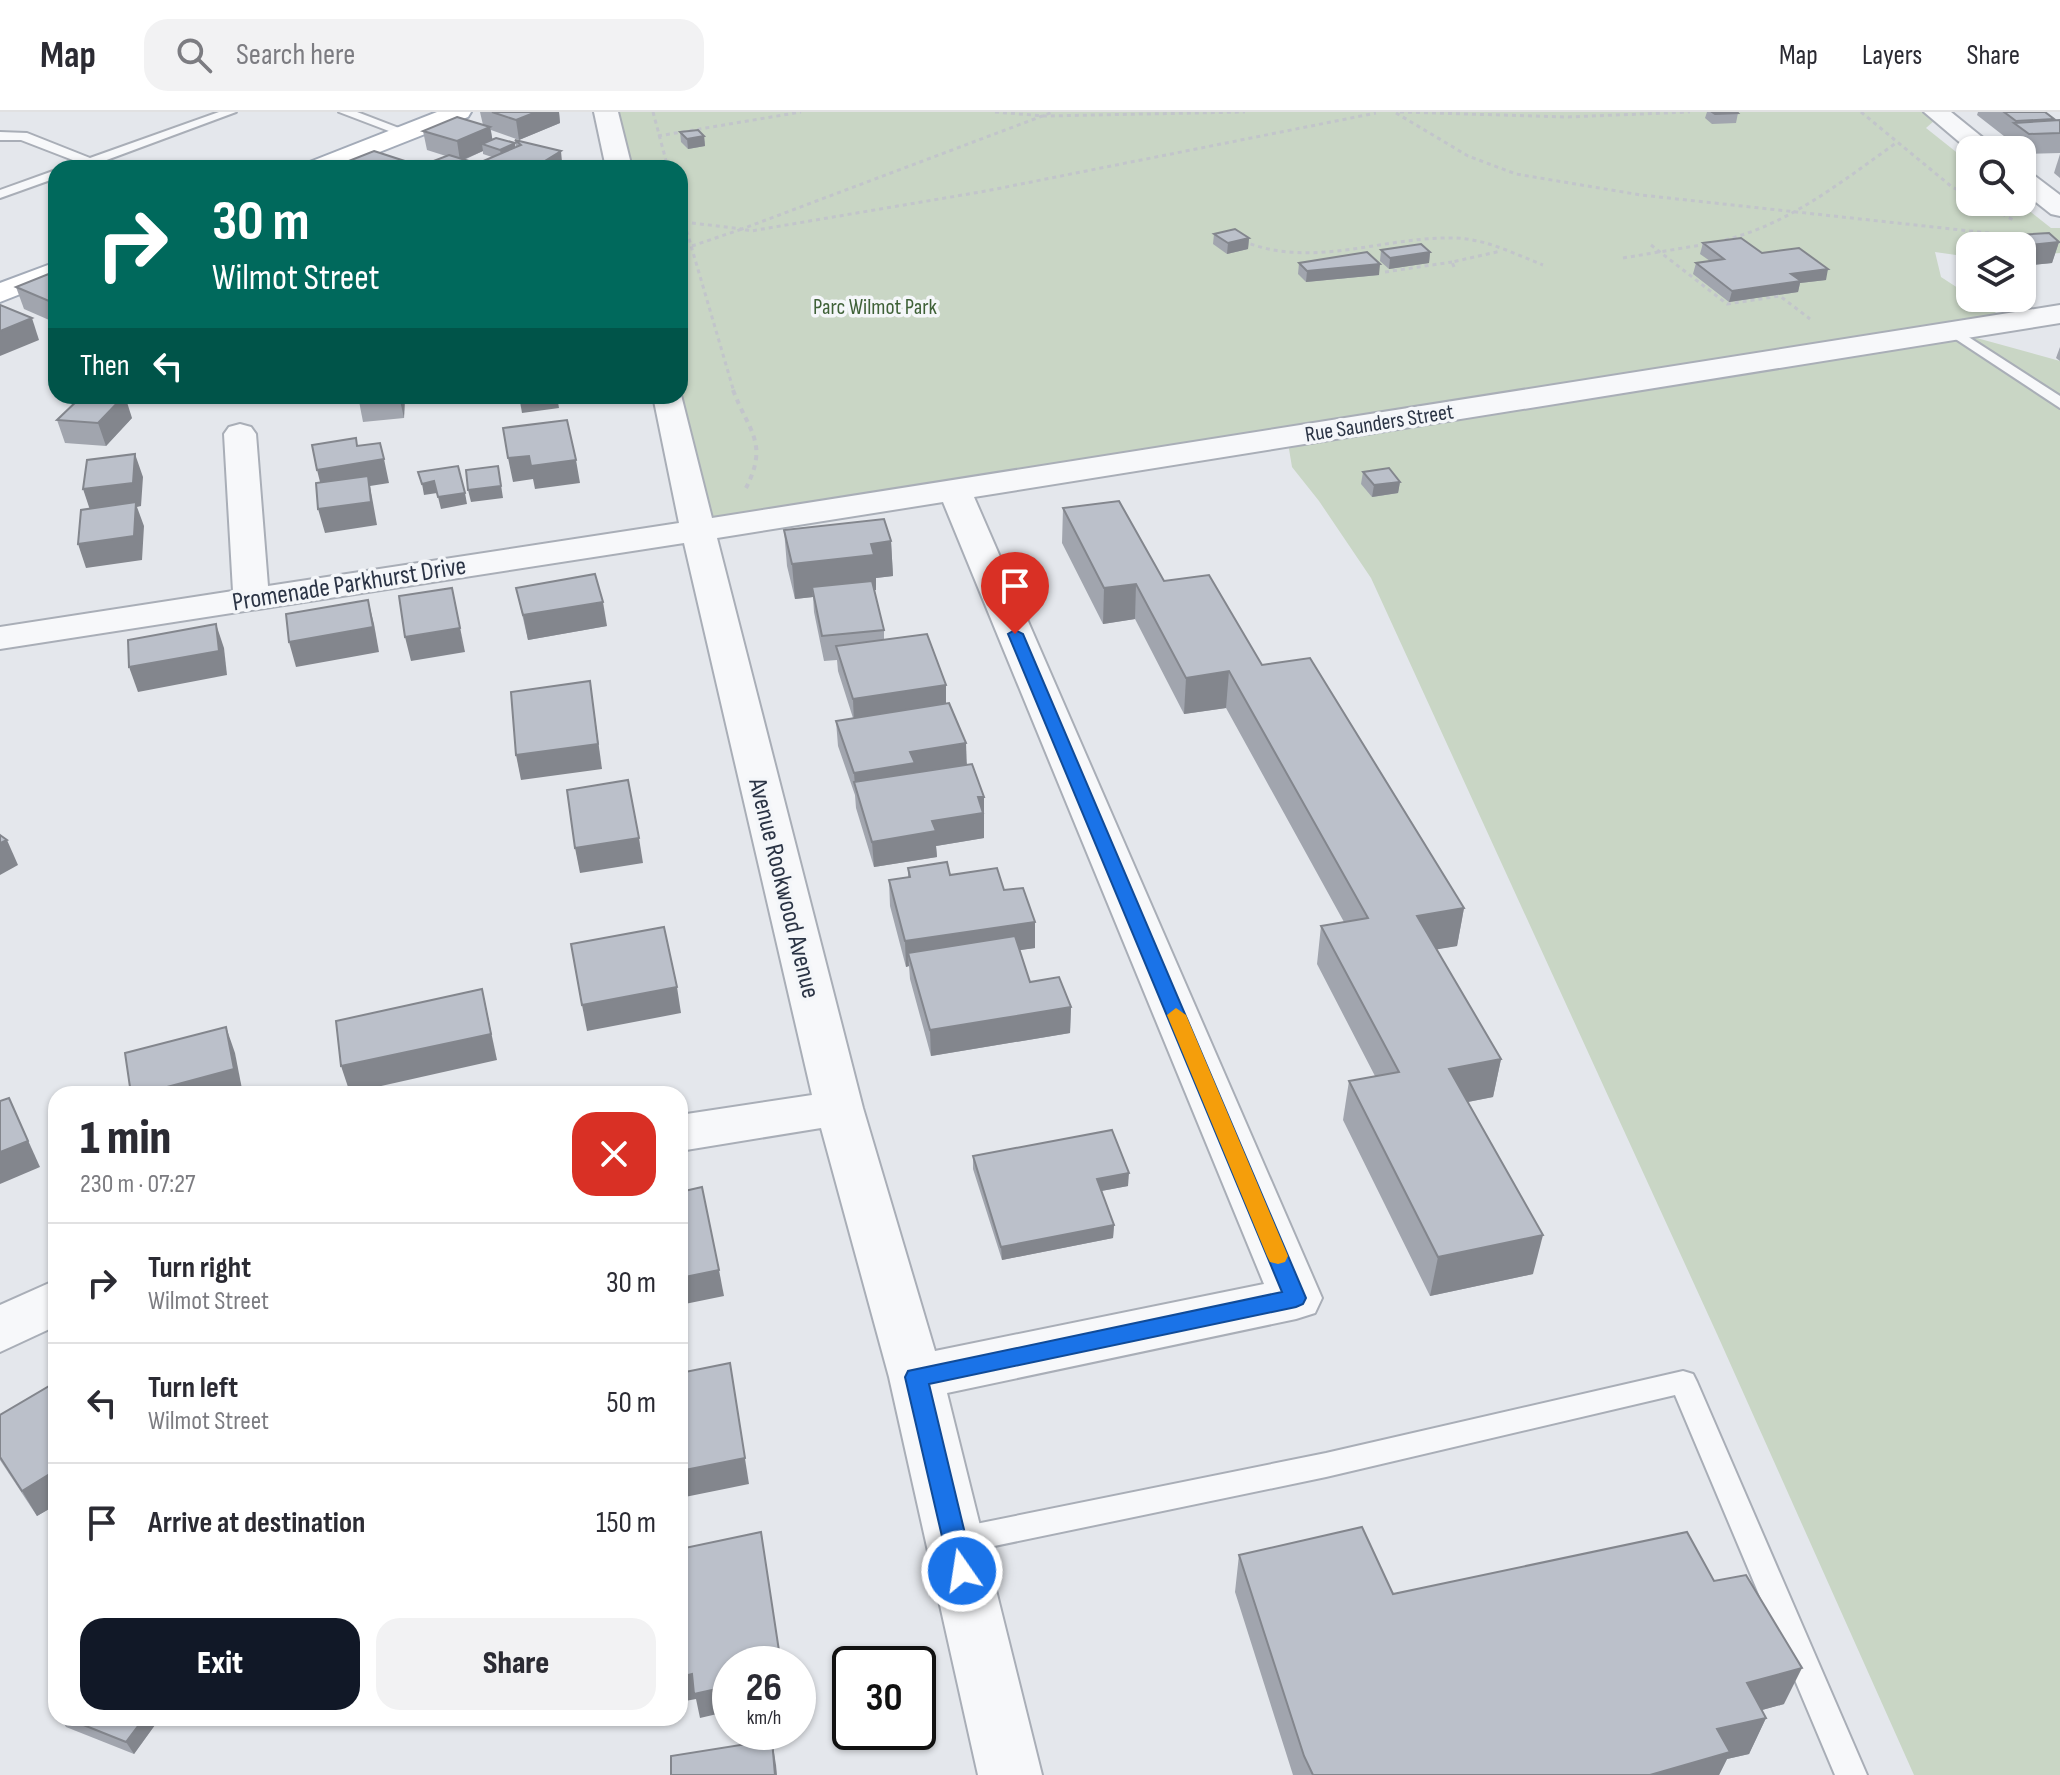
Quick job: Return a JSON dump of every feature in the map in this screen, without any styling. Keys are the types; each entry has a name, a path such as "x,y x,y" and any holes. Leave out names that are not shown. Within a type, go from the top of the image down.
{"main road":[{"path":"337,160 459,112"},
{"path":"0,293 48,273"}],"street":[{"path":"606,112 617,160"},
{"path":"1936,112 1967,136"},
{"path":"2036,189 2060,208"},
{"name":"Rue Saunders Street","path":"698,531 2060,314"},
{"name":"Avenue Rookwood Avenue","path":"670,404 839,1108 916,1377 1010,1775"},
{"path":"240,434 251,598"},
{"path":"916,1377 1296,1298 955,490"},
{"name":"Promenade Parkhurst Drive","path":"0,638 698,531"},
{"path":"688,1132 839,1108"},
{"path":"0,1330 48,1305"}],"lane":[{"path":"96,160 230,112"},
{"path":"345,112 406,133"},
{"path":"0,136 23,136 85,160"},
{"path":"0,194 48,177"},
{"path":"1953,331 2060,403"},
{"path":"955,1541 1326,1465 1683,1382 1851,1775"}],"path":[{"path":"653,112 666,160"},
{"path":"658,136 801,112"},
{"path":"995,112 1045,116 1245,112"},
{"path":"692,246 1053,112"},
{"path":"1398,113 1568,117 1690,112"},
{"path":"1861,112 1956,189"},
{"path":"688,222 751,231 821,221 953,198 1376,113"},
{"path":"1398,113 1482,163 1516,174 1641,195 1978,232"},
{"path":"1623,258 1732,239 1771,227 1802,211 1896,143"},
{"path":"688,234 734,392 759,451 757,467 744,491"},
{"path":"1240,238 1264,250 1302,253 1447,238 1473,241 1543,265"},
{"path":"1651,245 1727,304 1780,296 1815,323"},
{"path":"1385,272 1453,264 1502,251"}],"green space":[{"name":"Parc Wilmot Park","path":"606,112 1924,112 1935,120 1926,128 1956,152 1956,216 2036,216 2051,228 2060,228 2060,253 2036,255 2036,232 1956,232 1956,255 1935,252 1941,277 1956,287 1956,312 1995,312 2010,322 1955,332 2060,361 2060,1775 1914,1775 1717,1334 1371,578 1292,467 1287,437 698,531 681,404 688,404 688,160 617,160"}],"building":[{"path":"492,112 536,112 516,120"},
{"path":"2004,112 2045,112 2054,119 2016,121"},
{"path":"457,117 490,127 457,141 423,131"},
{"path":"2060,120 2060,133 2029,134 2014,123"},
{"path":"698,130 704,136 687,139 680,132"},
{"path":"496,138 515,143 500,150 482,144"},
{"path":"515,140 561,151 547,160 486,160 521,145"},
{"path":"374,151 402,160 351,160"},
{"path":"449,155 465,160 436,160"},
{"path":"1235,229 1249,238 1228,243 1214,234"},
{"path":"2049,233 2059,242 2036,244 2036,234"},
{"path":"1741,238 1762,253 1799,248 1828,269 1791,274 1801,281 1732,291 1696,263 1724,259 1703,243"},
{"path":"1421,244 1430,252 1390,258 1381,250"},
{"path":"1367,252 1380,264 1307,271 1299,263"},
{"path":"48,274 48,301 16,287"},
{"path":"0,305 32,318 0,331"},
{"path":"74,404 116,404 98,423 57,420"},
{"path":"567,420 576,460 531,466 529,456 508,458 503,428"},
{"path":"356,438 357,446 380,443 384,459 317,470 312,445"},
{"path":"135,454 133,483 83,489 87,460"},
{"path":"458,466 465,493 438,497 434,481 422,484 418,472"},
{"path":"498,466 501,486 468,490 466,470"},
{"path":"1389,468 1400,482 1374,485 1363,472"},
{"path":"368,476 371,502 318,509 316,483"},
{"path":"1119,501 1164,581 1209,575 1262,665 1310,658 1464,908 1417,916 1501,1059 1449,1069 1543,1235 1438,1257 1349,1081 1399,1072 1321,926 1368,918 1229,671 1186,678 1136,584 1104,588 1063,508"},
{"path":"136,502 134,536 78,544 81,510"},
{"path":"884,519 891,541 871,544 874,555 792,564 784,530"},
{"path":"595,574 603,602 523,615 516,588"},
{"path":"872,581 884,630 822,636 812,587"},
{"path":"452,588 460,628 405,637 399,596"},
{"path":"368,600 373,627 289,642 286,614"},
{"path":"216,624 219,651 129,667 128,640"},
{"path":"927,634 946,685 853,699 836,646"},
{"path":"590,681 598,744 516,755 511,692"},
{"path":"949,703 966,743 910,752 915,763 854,773 836,721"},
{"path":"972,764 984,797 978,797 983,813 932,821 936,831 872,842 854,782"},
{"path":"628,780 639,838 575,848 567,790"},
{"path":"947,862 950,875 997,868 1004,890 1023,888 1035,922 905,941 889,880 910,877 908,868"},
{"path":"664,927 677,987 582,1005 571,944"},
{"path":"1015,936 1030,982 1059,977 1071,1007 930,1030 908,953"},
{"path":"482,989 491,1034 341,1066 336,1021"},
{"path":"226,1027 234,1069 171,1086 130,1086 125,1053"},
{"path":"9,1098 28,1141 0,1152 0,1101"},
{"path":"1112,1130 1129,1173 1097,1179 1114,1225 1001,1247 973,1156"},
{"path":"702,1187 719,1270 688,1276 688,1190"},
{"path":"730,1363 745,1458 688,1469 688,1371"},
{"path":"48,1387 48,1475 22,1491 0,1457 0,1415"},
{"path":"1362,1527 1393,1594 1687,1532 1714,1581 1746,1575 1802,1668 1747,1683 1766,1718 1717,1729 1730,1752 1650,1775 1313,1775 1304,1756 1239,1555"},
{"path":"761,1532 778,1646 712,1646 712,1690 694,1694 692,1674 688,1675 688,1547"},
{"path":"86,1726 138,1726 126,1742"},
{"path":"712,1750 773,1750 775,1775 671,1775 671,1756"}],"slow traffic":[{"path":"1176,1015 1278,1256"}],"route":[{"path":"962,1571 916,1377 1296,1298 1015,634"}]}
